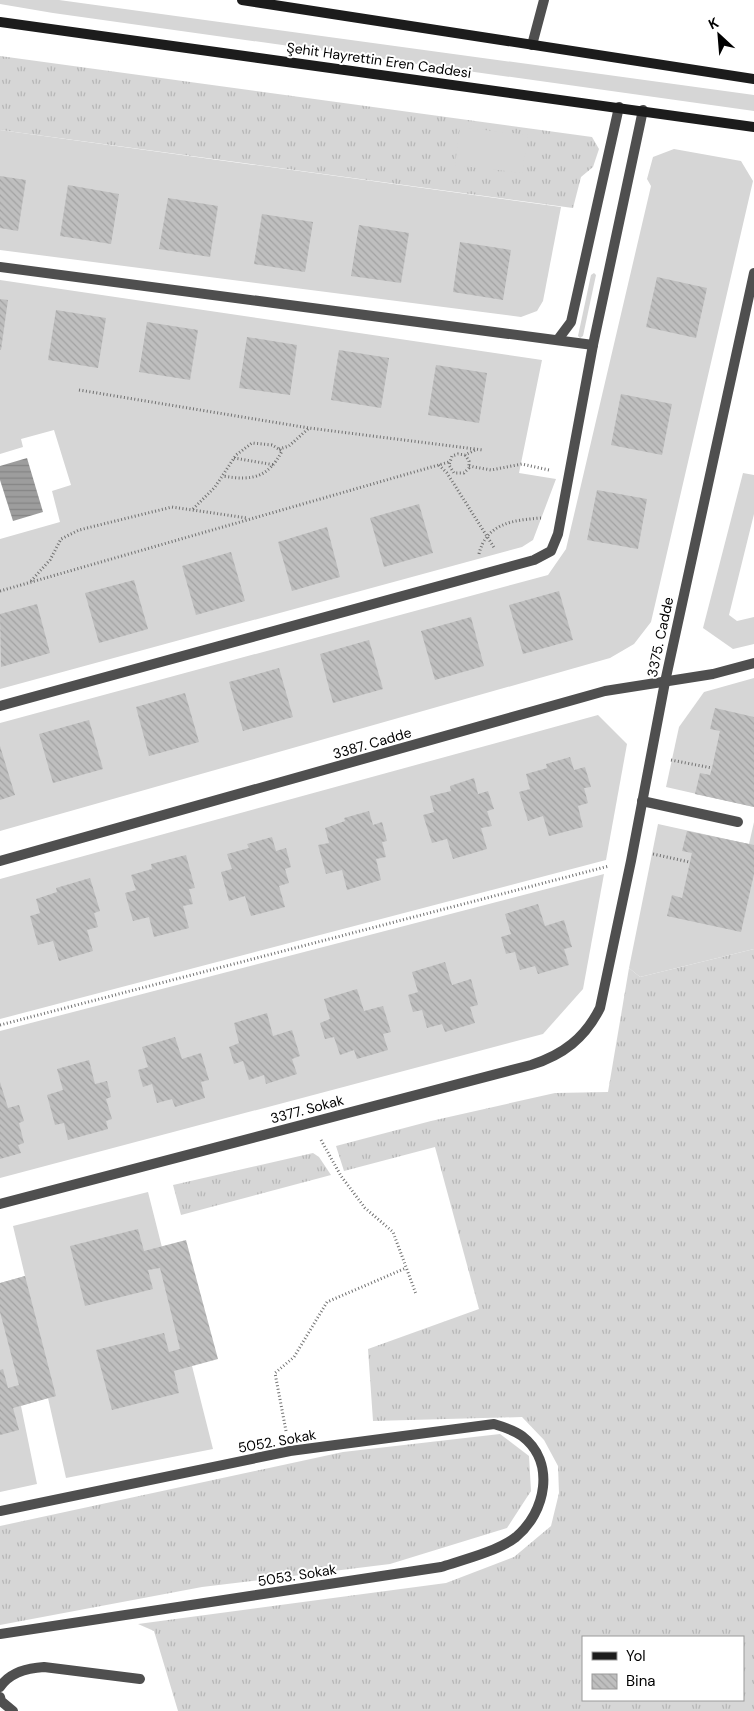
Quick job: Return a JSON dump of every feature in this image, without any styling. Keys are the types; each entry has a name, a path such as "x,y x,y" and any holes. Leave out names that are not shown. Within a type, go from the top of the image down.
{"main road":[{"path":"242,0 754,80"},
{"name":"Şehit Hayrettin Eren Caddesi","path":"0,22 643,110 754,127"}],"street":[{"path":"532,45 544,0"},
{"path":"559,338 571,322 619,107"},
{"path":"0,706 534,560 551,551 555,543 561,516 593,345 643,110"},
{"path":"0,267 559,338 593,345"},
{"name":"3375. Cadde","path":"600,1008 631,861 665,682 754,274"},
{"name":"3387. Cadde","path":"0,861 596,694 713,674 754,663"},
{"path":"642,801 738,822"},
{"name":"3377. Sokak","path":"0,1204 545,1061 563,1052 580,1039 592,1024 600,1008"},
{"name":"5052. Sokak","path":"0,1511 290,1451 494,1424 512,1430 523,1437 536,1449 542,1467"},
{"name":"5053. Sokak","path":"0,1634 441,1567 470,1558 515,1538 530,1523 541,1505 544,1485 542,1467"},
{"path":"0,1687 5,1680 17,1673 29,1668 44,1667 140,1679"},
{"path":"0,1696 1,1701 13,1711"}],"path":[{"path":"79,390 309,428 482,450"},
{"path":"279,449 289,446 309,428"},
{"path":"193,510 223,476 234,458 252,443 272,445 282,451 274,465 261,476 246,478 223,476"},
{"path":"0,591 247,518 449,462 455,454 464,455 476,449"},
{"path":"464,455 469,466"},
{"path":"234,458 274,465"},
{"path":"449,462 452,470 457,473 464,472 469,466"},
{"path":"469,466 491,470 522,464 568,474"},
{"path":"438,465 447,473 506,567"},
{"path":"30,582 50,560 61,539 79,530 172,507 247,518"},
{"path":"482,574 479,553 487,535 498,526 514,520 561,516"},
{"path":"651,756 712,768"},
{"path":"633,849 689,862"},
{"path":"0,1025 631,861"},
{"path":"311,1122 341,1176 365,1208 393,1232 416,1294"},
{"path":"290,1451 274,1373 294,1357 328,1302 406,1268"}],"green space":[{"path":"0,0 59,0 754,95 754,111 53,13 0,4"},
{"path":"0,56 592,137 599,149 593,167 581,177 573,208 0,130"},
{"path":"460,127 528,135 522,173 455,165"},
{"path":"0,130 561,207 543,301 537,311 521,317 0,250"},
{"path":"674,149 741,161 753,181 651,622 634,644 610,658 0,831 0,723 548,575 566,549 651,186 647,179 653,157"},
{"path":"594,273 596,275 583,336 580,338 578,336 591,275"},
{"path":"0,280 542,360 519,473 556,479 533,540 522,547 0,689 0,539 60,522 52,491 71,485 54,430 21,439 23,447 0,454"},
{"path":"743,473 754,475 754,514 729,615 737,621 754,617 754,644 733,649 703,628"},
{"path":"754,678 754,807 666,787 679,727 704,692"},
{"path":"598,715 627,744 606,860 0,1019 0,879"},
{"path":"754,822 754,949 640,977 629,968 658,824 749,844"},
{"path":"604,874 583,989 543,1034 0,1178 0,1031"},
{"path":"754,949 754,1711 178,1711 154,1631 138,1624 446,1583 514,1557 551,1526 559,1493 558,1466 544,1440 522,1417 373,1421 368,1349 479,1309 435,1147 344,1171 336,1146 431,1121 555,1093 608,1092 629,968 640,977"},
{"path":"313,1153 319,1157 331,1175 181,1215 173,1185"},
{"path":"148,1192 213,1449 66,1478 48,1398 21,1406 37,1484 0,1492 0,1283 25,1276 13,1226"},
{"path":"500,1434 529,1456 531,1491 507,1528 390,1564 202,1587 0,1625 0,1526 343,1452"}],"shaded area":[{"path":"27,458 43,512 13,521 0,480 0,466"}],"building":[{"path":"0,176 26,180 18,231 0,228"},
{"path":"68,185 119,194 111,244 60,236"},
{"path":"168,198 218,206 210,257 159,249"},
{"path":"262,214 313,222 305,272 254,264"},
{"path":"359,225 409,233 401,283 351,276"},
{"path":"460,242 511,250 503,300 453,292"},
{"path":"657,277 707,288 696,338 646,327"},
{"path":"0,299 8,300 1,350 0,350"},
{"path":"56,310 106,318 98,368 48,360"},
{"path":"147,322 198,330 190,380 139,372"},
{"path":"247,337 297,345 290,395 239,388"},
{"path":"339,350 389,358 381,408 331,400"},
{"path":"436,365 487,373 479,423 428,415"},
{"path":"621,394 672,404 662,455 611,445"},
{"path":"597,490 647,499 638,549 587,540"},
{"path":"419,504 433,553 384,567 370,518"},
{"path":"327,527 340,577 292,591 278,542"},
{"path":"231,552 245,601 196,615 182,566"},
{"path":"134,580 148,629 99,643 85,593"},
{"path":"559,591 573,640 523,654 509,605"},
{"path":"37,604 50,653 1,667 0,614"},
{"path":"471,617 484,666 435,680 421,631"},
{"path":"369,640 383,689 333,703 320,654"},
{"path":"279,668 293,717 243,731 229,682"},
{"path":"185,693 199,742 149,756 136,707"},
{"path":"715,708 754,717 754,807 695,794 700,773 710,775 712,768 720,731 710,729"},
{"path":"89,720 103,769 53,783 39,734"},
{"path":"0,746 15,795 0,800"},
{"path":"570,757 574,770 585,767 591,787 584,788 588,803 578,806 583,827 549,836 543,816 528,821 519,792 530,789 526,774 547,768 546,764"},
{"path":"474,778 478,794 488,791 494,809 487,811 492,826 481,828 487,849 453,859 447,839 432,843 423,815 434,812 430,796 451,791 450,786"},
{"path":"369,811 373,825 382,822 387,841 382,842 386,857 376,859 381,880 347,890 342,870 326,874 318,845 329,843 325,828 345,821 344,818"},
{"path":"687,831 754,845 754,874 741,932 667,916 672,895 682,898 692,853 682,851"},
{"path":"272,837 276,851 286,848 291,867 285,869 289,883 279,886 285,907 251,916 245,896 229,901 221,872 232,869 227,854 249,848 247,844"},
{"path":"186,855 195,888 189,889 193,904 183,906 189,928 154,937 149,917 133,921 125,893 136,890 131,875 152,869 151,864"},
{"path":"90,878 100,911 94,913 98,927 87,930 93,951 59,961 53,941 38,945 30,916 40,913 36,899 57,892 56,888"},
{"path":"538,904 545,926 564,920 572,947 564,949 569,965 538,974 535,966 520,970 515,952 506,954 501,937 511,934 505,914"},
{"path":"445,962 452,985 471,979 478,1005 470,1007 475,1023 445,1032 442,1024 427,1028 422,1010 413,1012 408,995 418,992 412,972"},
{"path":"357,989 364,1011 383,1006 391,1032 383,1034 388,1050 357,1059 354,1050 340,1055 334,1037 325,1039 320,1023 330,1019 324,999"},
{"path":"267,1013 273,1036 292,1030 300,1056 292,1059 297,1074 266,1084 264,1075 249,1080 243,1061 234,1064 229,1047 239,1043 234,1023"},
{"path":"175,1037 182,1059 201,1053 209,1080 201,1082 205,1098 175,1107 172,1099 157,1103 152,1084 143,1087 138,1070 148,1067 142,1047"},
{"path":"89,1060 95,1084 107,1081 111,1097 106,1099 112,1119 106,1121 108,1129 68,1140 64,1123 55,1125 47,1095 63,1090 57,1069"},
{"path":"0,1082 8,1108 19,1105 24,1121 19,1123 24,1143 18,1145 21,1153 0,1159"},
{"path":"138,1229 144,1251 186,1240 218,1359 174,1371 179,1393 112,1410 96,1350 164,1333 169,1352 180,1349 160,1268 148,1270 153,1289 85,1306 70,1246"},
{"path":"25,1276 56,1396 13,1408 19,1430 0,1435 0,1370 3,1369 8,1388 19,1385 0,1312 0,1283"}]}
